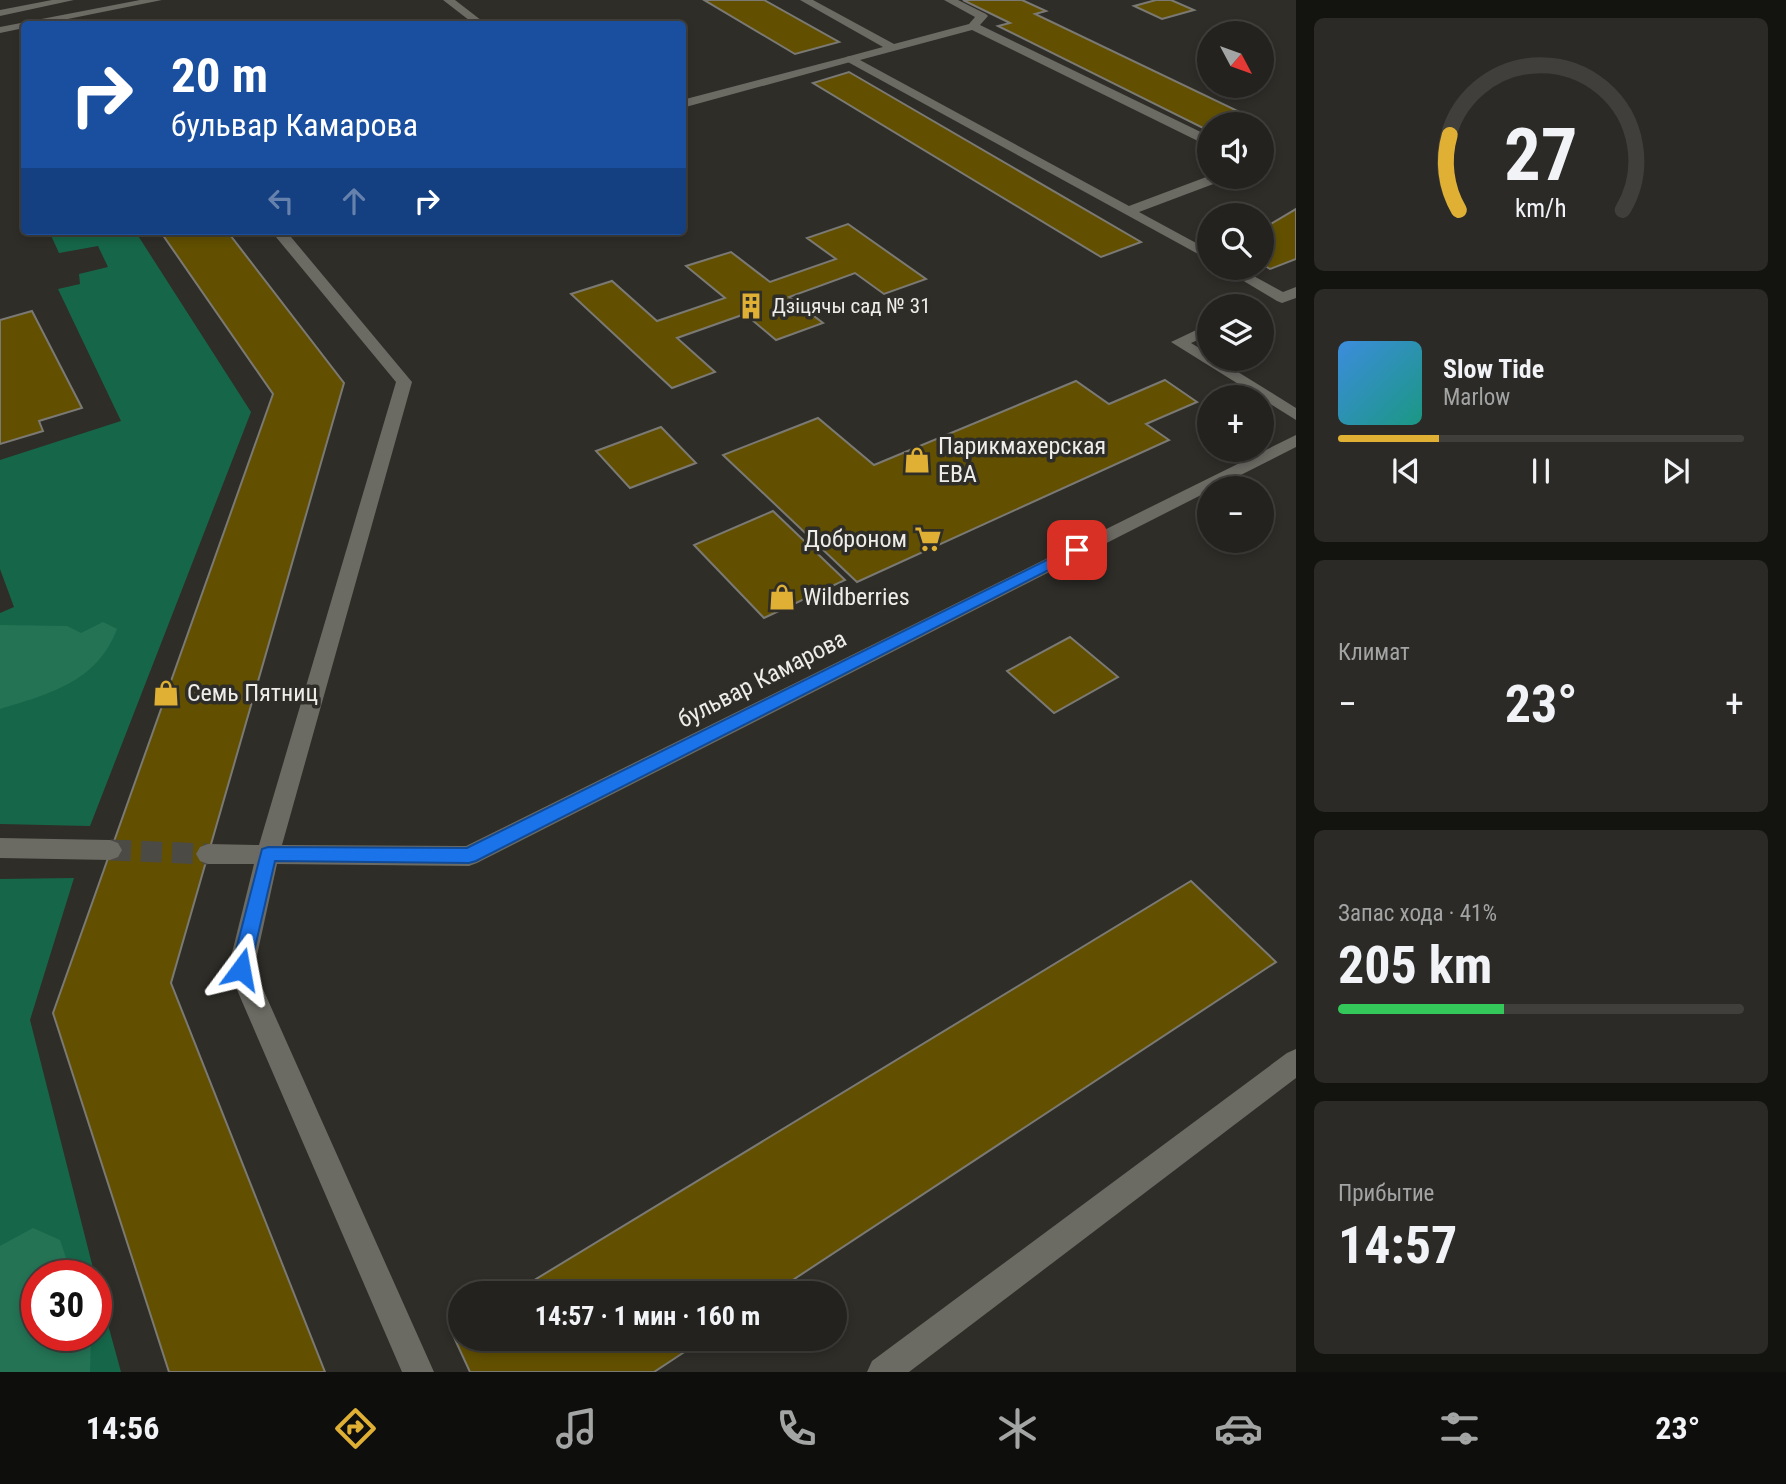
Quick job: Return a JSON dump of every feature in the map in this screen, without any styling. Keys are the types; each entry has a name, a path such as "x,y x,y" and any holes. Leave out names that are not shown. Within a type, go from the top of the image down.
{"street":[{"path":"2,11 69,0"},
{"path":"46,21 157,0"},
{"path":"448,0 476,21"},
{"path":"805,0 893,48"},
{"path":"686,103 973,26 982,16 949,0"},
{"path":"2,11 21,23"},
{"path":"0,30 21,26"},
{"path":"973,26 1197,135"},
{"path":"850,60 1197,249"},
{"path":"1129,211 1197,185"},
{"path":"281,235 404,382 268,854 241,969 418,1372"},
{"path":"1256,280 1289,295"},
{"path":"1197,334 1179,342 1197,353"},
{"path":"1225,371 1296,415"},
{"name":"бульвар Камарова","path":"208,854 469,856 1296,440"},
{"path":"0,848 110,850"},
{"path":"883,1372 1296,1062"}],"green space":[{"path":"51,235 138,235 251,412 90,826 0,824 0,613 14,607 0,569 0,460 121,421 58,289 80,284 79,274 108,267 98,246 59,253"},
{"path":"103,622 117,629 97,662 84,674 53,691 0,709 0,625 67,626 81,633"},
{"path":"74,878 30,1020 91,1260 21,1260 21,1351 112,1351 112,1339 121,1372 0,1372 0,879"},
{"path":"33,1228 60,1240 67,1260 21,1260 21,1351 91,1351 90,1372 0,1372 0,1246"}],"building":[{"path":"704,0 764,0 839,42 795,54"},
{"path":"963,0 1022,0 1046,11 1035,14 1197,92 1197,98 1211,98 1240,112 1197,112 1197,125 998,26 1010,23"},
{"path":"1156,0 1171,0 1194,10 1162,19 1134,6"},
{"path":"849,72 1141,242 1101,257 813,83"},
{"path":"1296,209 1296,259 1274,267 1274,222"},
{"name":"Дзіцячы сад № 31","path":"848,224 926,279 884,294 855,273 789,297 823,323 776,340 745,314 677,338 715,372 672,388 571,294 612,281 657,321 725,298 686,266 731,252 770,282 836,259 807,238"},
{"path":"163,235 230,235 344,383 171,983 325,1372 169,1372 53,1013 273,394"},
{"path":"32,311 82,408 39,421 43,431 0,444 0,320"},
{"path":"1165,380 1197,402 1146,424 1169,440 857,582 723,455 818,418 874,465 1076,381 1109,404"},
{"path":"661,427 696,463 630,488 596,451"},
{"path":"773,511 845,580 764,618 694,545"},
{"path":"1070,637 1118,677 1054,713 1007,671"},
{"path":"1191,881 1276,962 791,1281 533,1281"},
{"path":"460,1351 686,1351 654,1372 470,1372"}],"tunnel":[{"path":"110,850 208,854"}],"place":[{"name":"Дзіцячы сад № 31","path":"751,306"},
{"name":"Парикмахерская ЕВА","path":"917,460"},
{"name":"Доброном","path":"928,539"},
{"name":"Wildberries","path":"782,597"},
{"name":"Семь Пятниц","path":"166,693"}],"route":[{"path":"241,969 268,854 469,856 1077,550"}]}
